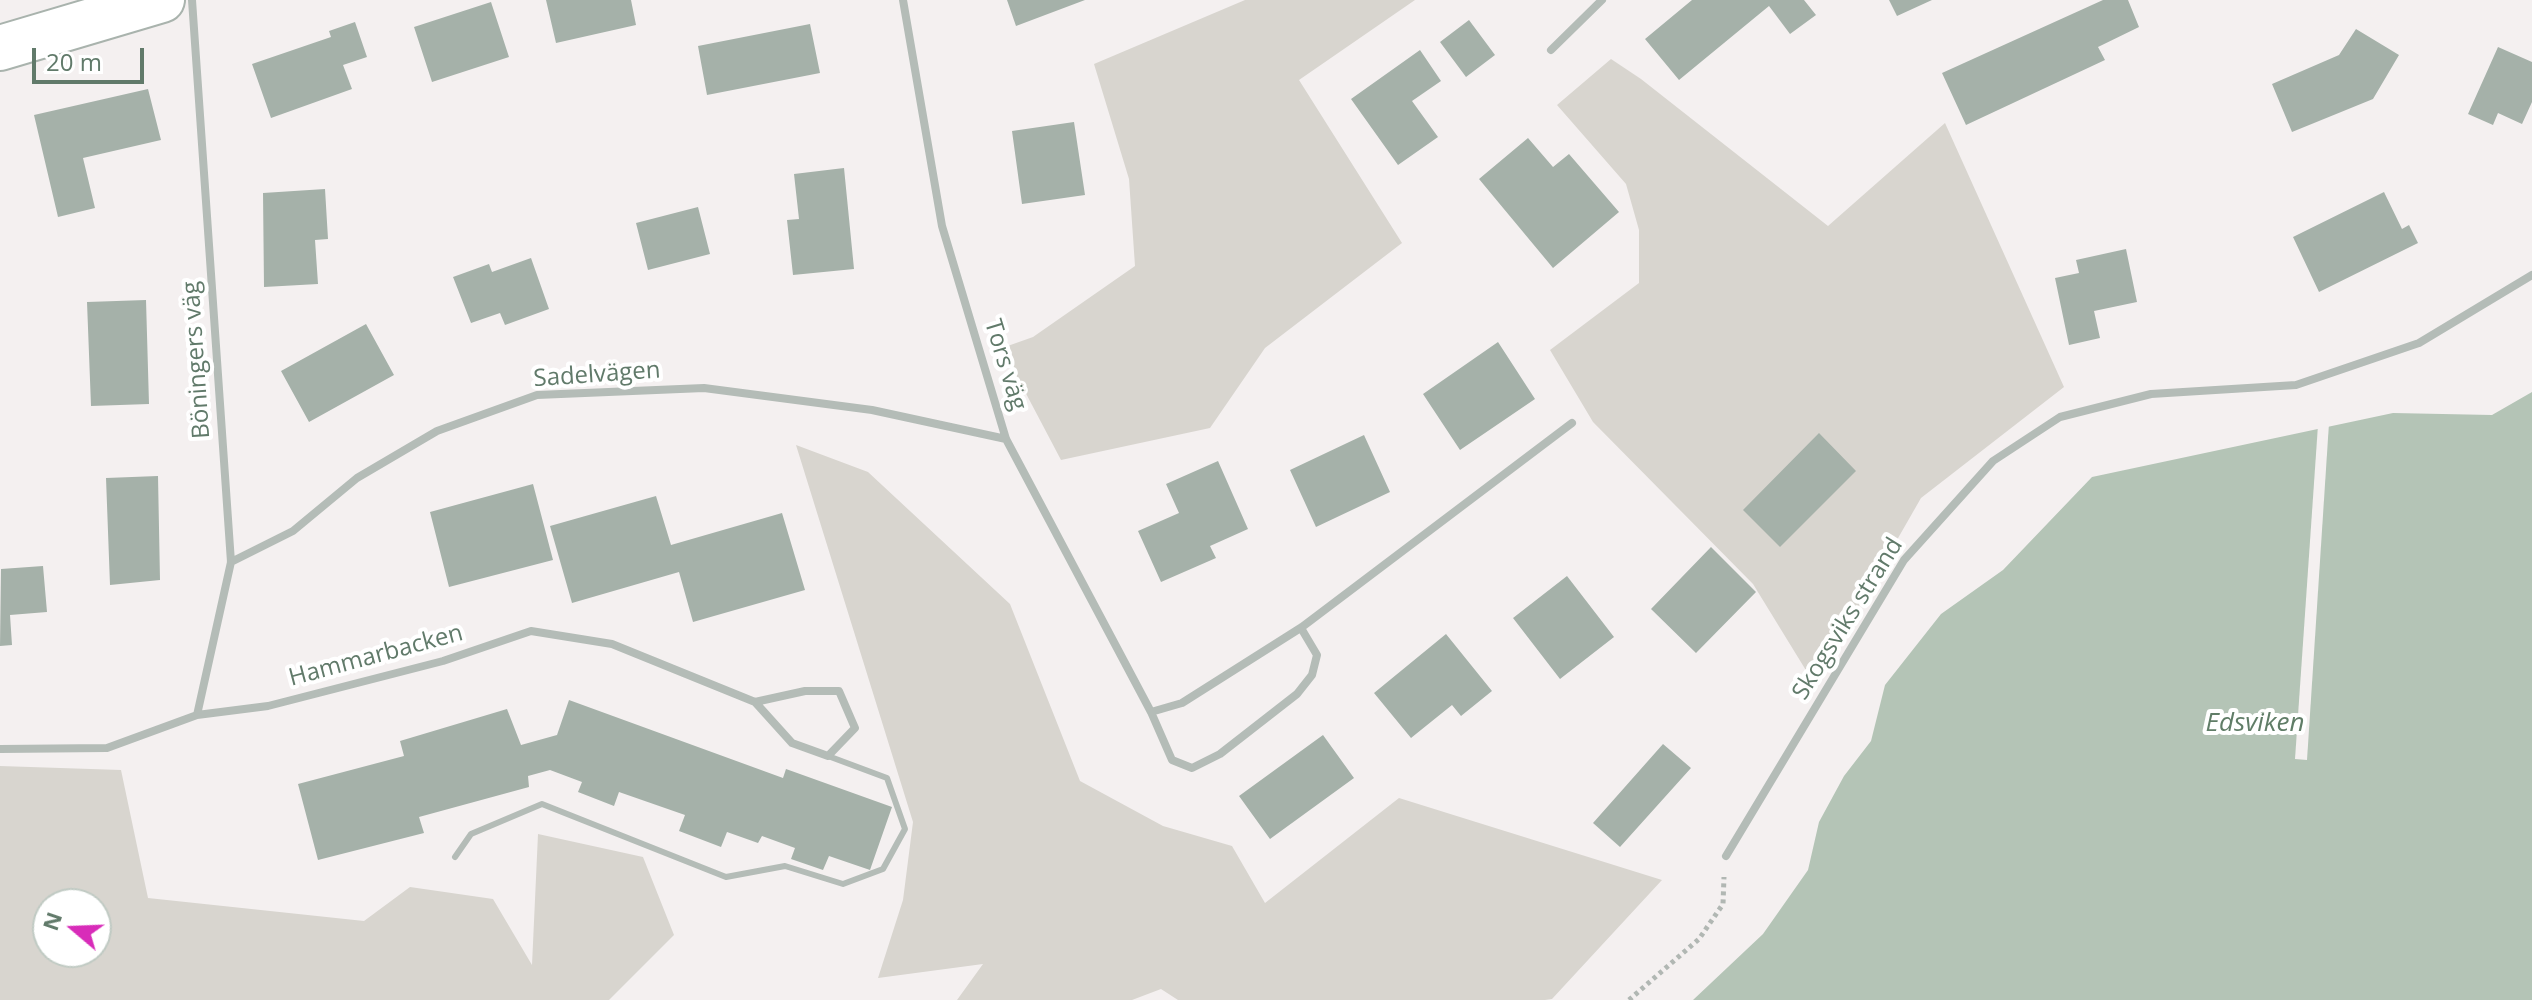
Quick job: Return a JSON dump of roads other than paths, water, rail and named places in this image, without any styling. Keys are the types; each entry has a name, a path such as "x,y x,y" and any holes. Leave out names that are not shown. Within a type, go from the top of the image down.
{"street":[{"path":"0,48 162,0"},
{"name":"Böningers väg","path":"192,0 231,562 197,715"},
{"name":"Tors väg","path":"903,0 942,226 1006,439 1151,712 1172,760 1192,768 1220,754 1297,694 1312,675 1317,655 1301,628"},
{"path":"1551,50 1602,0"},
{"name":"Skogsviks strand","path":"1726,856 1904,560 1993,461 2060,417 2151,394 2296,385 2405,348 2478,309 2532,275"},
{"name":"Sadelvägen","path":"231,562 293,531 357,478 437,431 537,395 704,388 872,410 1006,439"},
{"path":"1151,712 1182,703 1301,628 1572,423"},
{"name":"Hammarbacken","path":"0,749 107,748 197,715 268,706 443,661 531,631 612,644 755,702 792,743 828,756"},
{"path":"755,702 805,691 839,691 855,728 828,756"}],"lane":[{"path":"455,857 471,834 542,804 726,877 785,866 843,884 883,869 905,829 887,778 828,756"}],"water":[{"name":"Edsviken","path":"2532,392 2532,1000 1693,1000 1763,934 1808,870 1819,822 1844,776 1871,741 1885,685 1941,614 2003,570 2092,477 2393,413 2492,415"}]}
